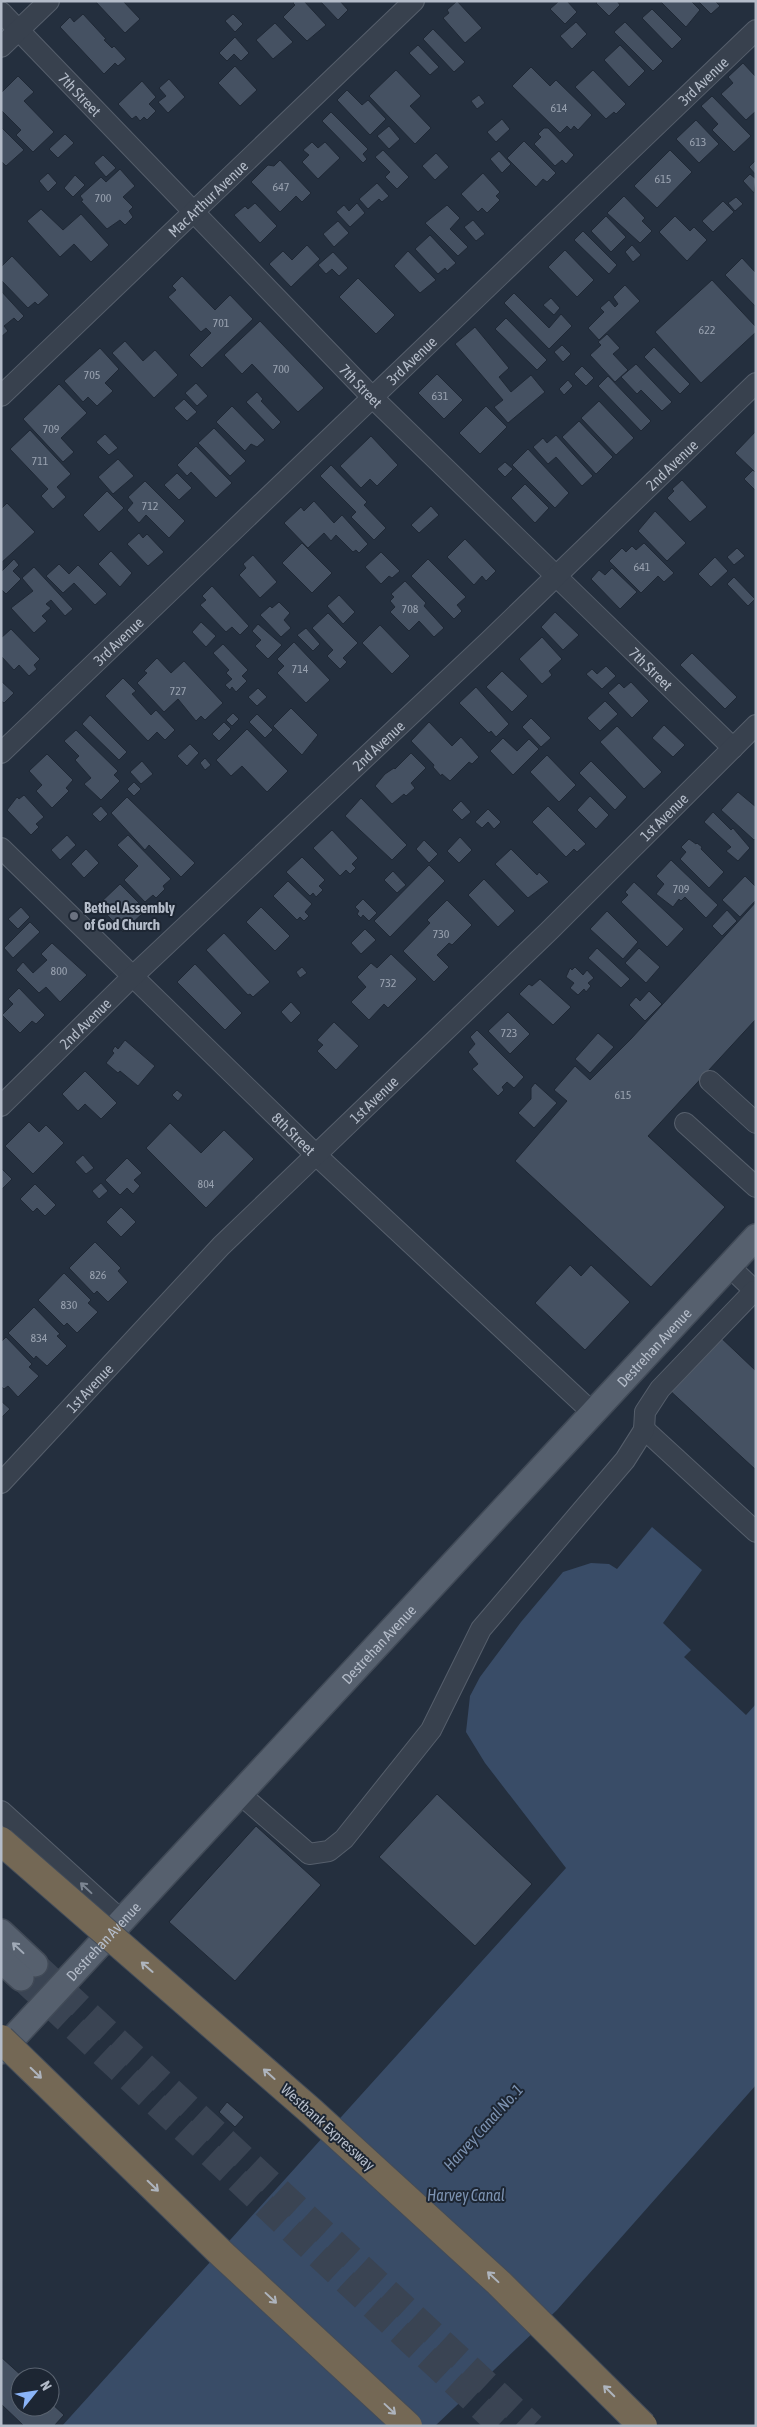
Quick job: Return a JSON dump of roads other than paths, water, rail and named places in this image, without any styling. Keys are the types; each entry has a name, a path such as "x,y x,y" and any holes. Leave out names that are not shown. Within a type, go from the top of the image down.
{"highway":[{"name":"Westbank Expressway","path":"1,1841 312,2112 499,2283 643,2426"},
{"path":"1,2039 216,2248 408,2426"}],"main road":[{"name":"Destrehan Avenue","path":"1,2051 756,1237"},
{"path":"1,1932 28,1971 1,1960"}],"street":[{"path":"1,47 49,1"},
{"name":"Mac Arthur Avenue","path":"1,396 414,1"},
{"name":"7th Street","path":"1,12 372,397 733,748"},
{"name":"3rd Avenue","path":"1,753 756,30"},
{"name":"2nd Avenue","path":"1,1106 133,976 555,577 756,383"},
{"name":"1st Avenue","path":"1,1483 221,1246 550,931 756,725"},
{"name":"8th Street","path":"1,848 315,1154 593,1413"},
{"path":"710,1081 756,1123"},
{"path":"685,1123 756,1188"},
{"path":"240,1794 309,1854 329,1850 344,1839 431,1730 482,1629 625,1460 644,1429 645,1412 660,1388 755,1292 729,1266"},
{"path":"644,1429 756,1532"},
{"path":"1,1810 122,1921"}],"water":[{"name":"Harvey Canal","path":"652,1527 702,1570 663,1623 691,1650 684,1657 746,1715 756,1704 756,2085 557,2310 435,2426 62,2426 566,1868 485,1763 466,1732 470,1696 480,1677 521,1622 563,1572 591,1563 609,1564 617,1569"}],"tunnel":[{"path":"35,1964 533,2426"},
{"path":"21,1978 500,2426"}],"place":[{"name":"Bethel Assembly of God Church","path":"74,916"}],"water label":[{"name":"Harvey Canal No. 1","path":"483,2127"}]}
